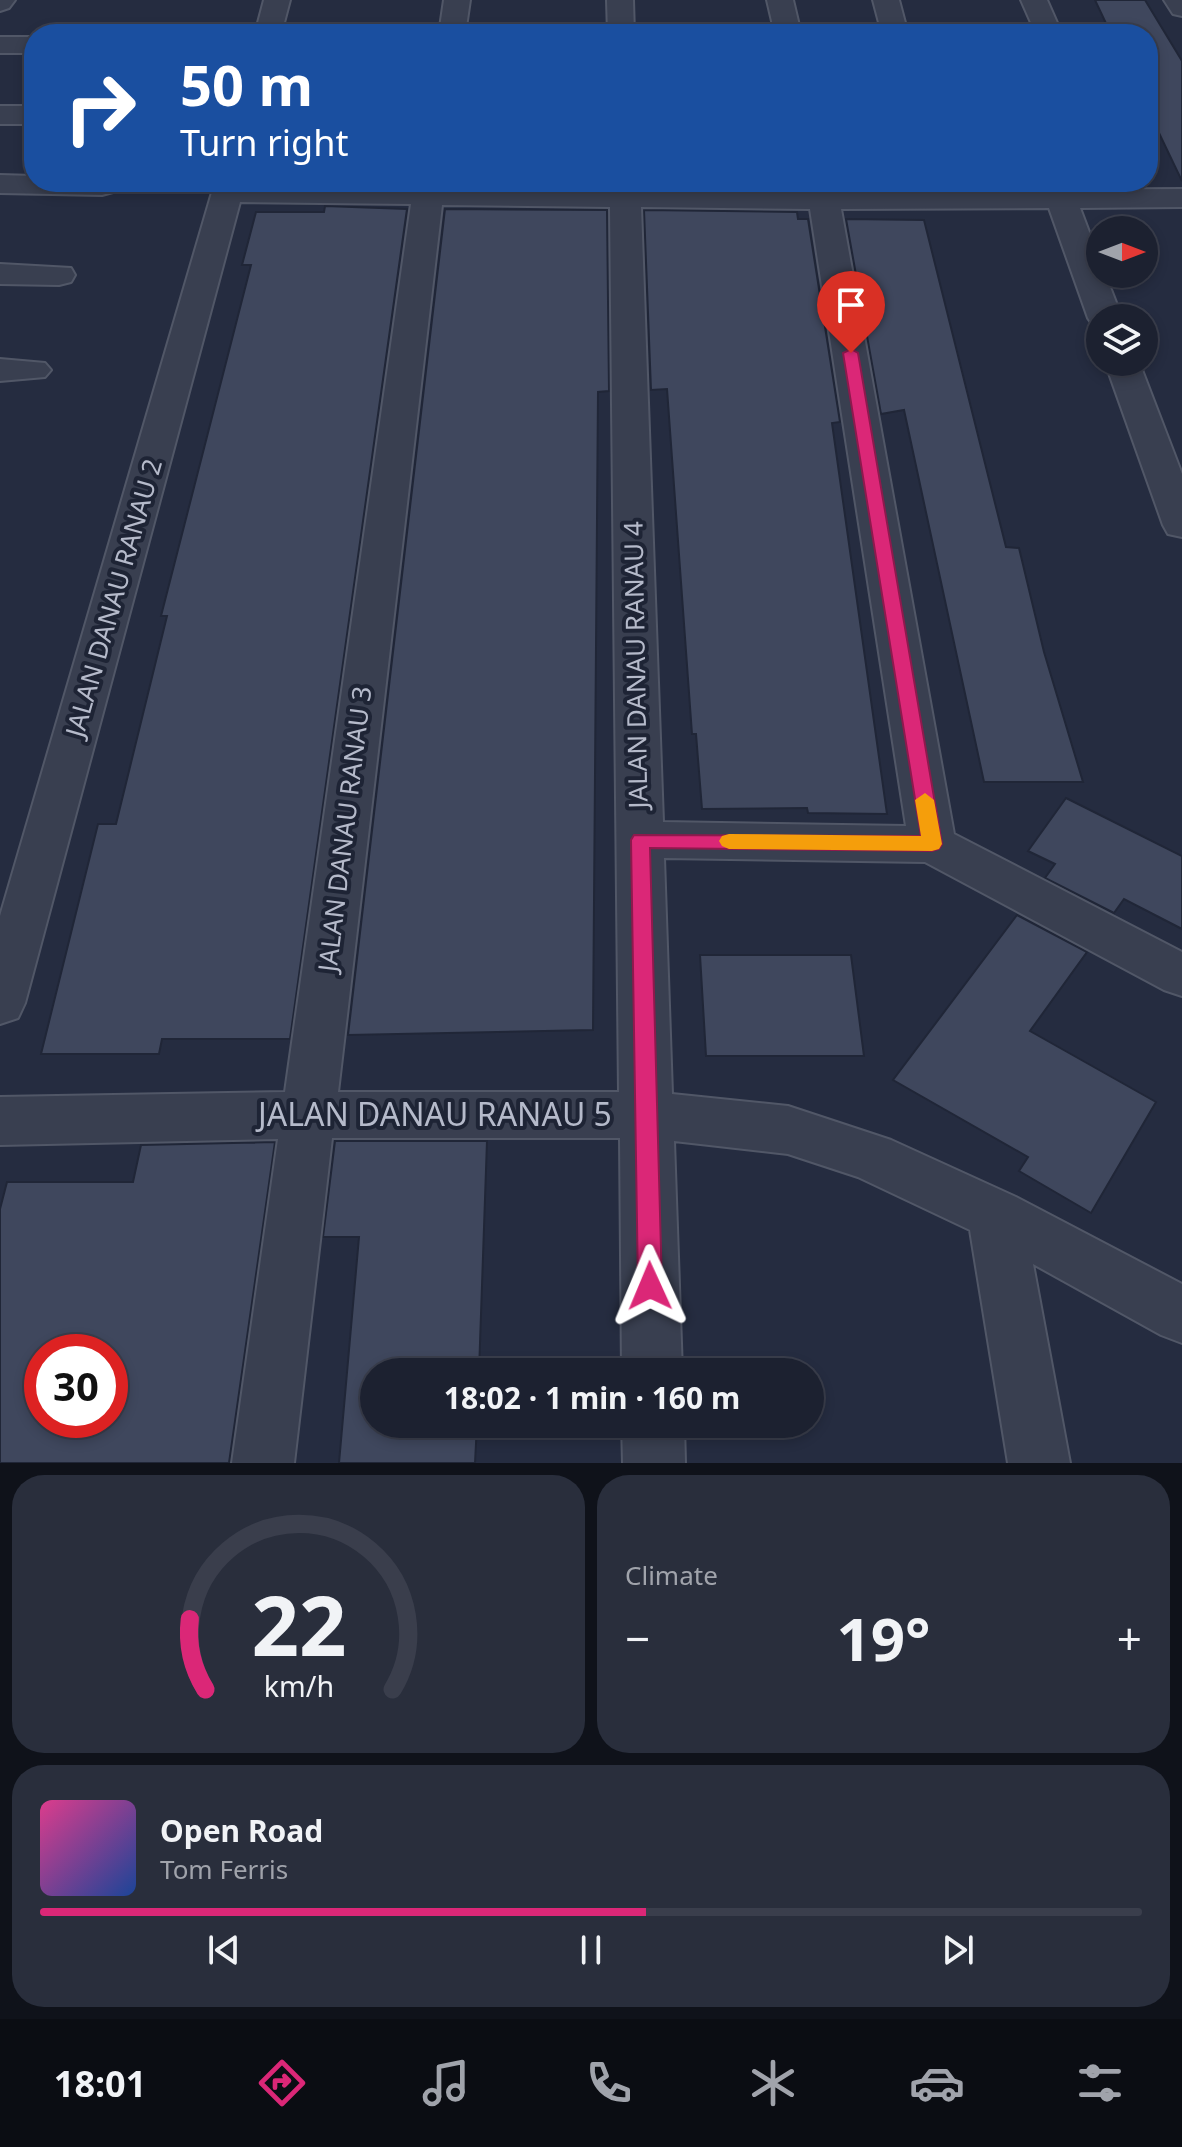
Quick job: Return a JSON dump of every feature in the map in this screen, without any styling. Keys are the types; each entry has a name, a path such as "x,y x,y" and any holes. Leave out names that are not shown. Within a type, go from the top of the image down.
{"street":[{"path":"271,24 277,0"},
{"path":"453,24 457,0"},
{"path":"620,0 621,24"},
{"path":"780,0 786,24"},
{"path":"886,0 892,24"},
{"path":"1034,0 1045,24"},
{"path":"1177,0 1182,8"},
{"path":"0,45 24,45"},
{"path":"0,115 24,115"},
{"path":"0,184 24,184"},
{"name":"JALAN DANAU RANAU 2","path":"0,1003 228,192"},
{"name":"JALAN DANAU RANAU 3","path":"263,1463 428,192"},
{"name":"JALAN DANAU RANAU 4","path":"625,192 652,1358"},
{"path":"823,192 932,844"},
{"path":"853,192 1061,199 1182,198"},
{"path":"1061,199 1100,304"},
{"path":"0,274 59,275"},
{"path":"1127,376 1182,525"},
{"path":"640,840 932,844 1182,976"},
{"name":"JALAN DANAU RANAU 5","path":"0,1121 308,1115 646,1115 788,1130 872,1157 996,1215 1182,1315"},
{"path":"996,1215 1039,1463"},
{"path":"653,1438 654,1463"}],"building":[{"path":"1095,0 1145,0 1182,61 1182,181 1158,131 1158,24 1106,24"},
{"path":"325,206 407,209 290,1039 162,1039 159,1054 41,1054 98,824 116,824 167,616 161,616 251,265 242,265 256,212 324,212"},
{"path":"445,209 607,210 609,391 598,392 593,1030 348,1035"},
{"path":"644,210 797,212 798,219 808,219 840,422 832,423 887,814 808,813 807,808 702,809 696,734 692,734 667,389 651,390"},
{"path":"846,219 924,220 1006,547 1019,548 1044,652 1083,782 984,782 904,410 881,414"},
{"path":"1066,798 1182,856 1182,929 1124,899 1114,913 1045,878 1055,864 1028,851"},
{"path":"1017,915 1087,952 1030,1031 1156,1102 1091,1213 1019,1171 1028,1157 893,1080"},
{"path":"700,955 851,955 864,1056 706,1056"},
{"path":"335,1141 487,1141 479,1358 360,1358 360,1438 476,1438 475,1463 339,1463 359,1237 323,1237"},
{"path":"275,1142 229,1463 0,1463 0,1209 7,1182 133,1182 141,1145"}],"slow traffic":[{"path":"729,841 932,844 925,800"}],"route":[{"path":"650,1286 640,840 932,844 851,353"}]}
